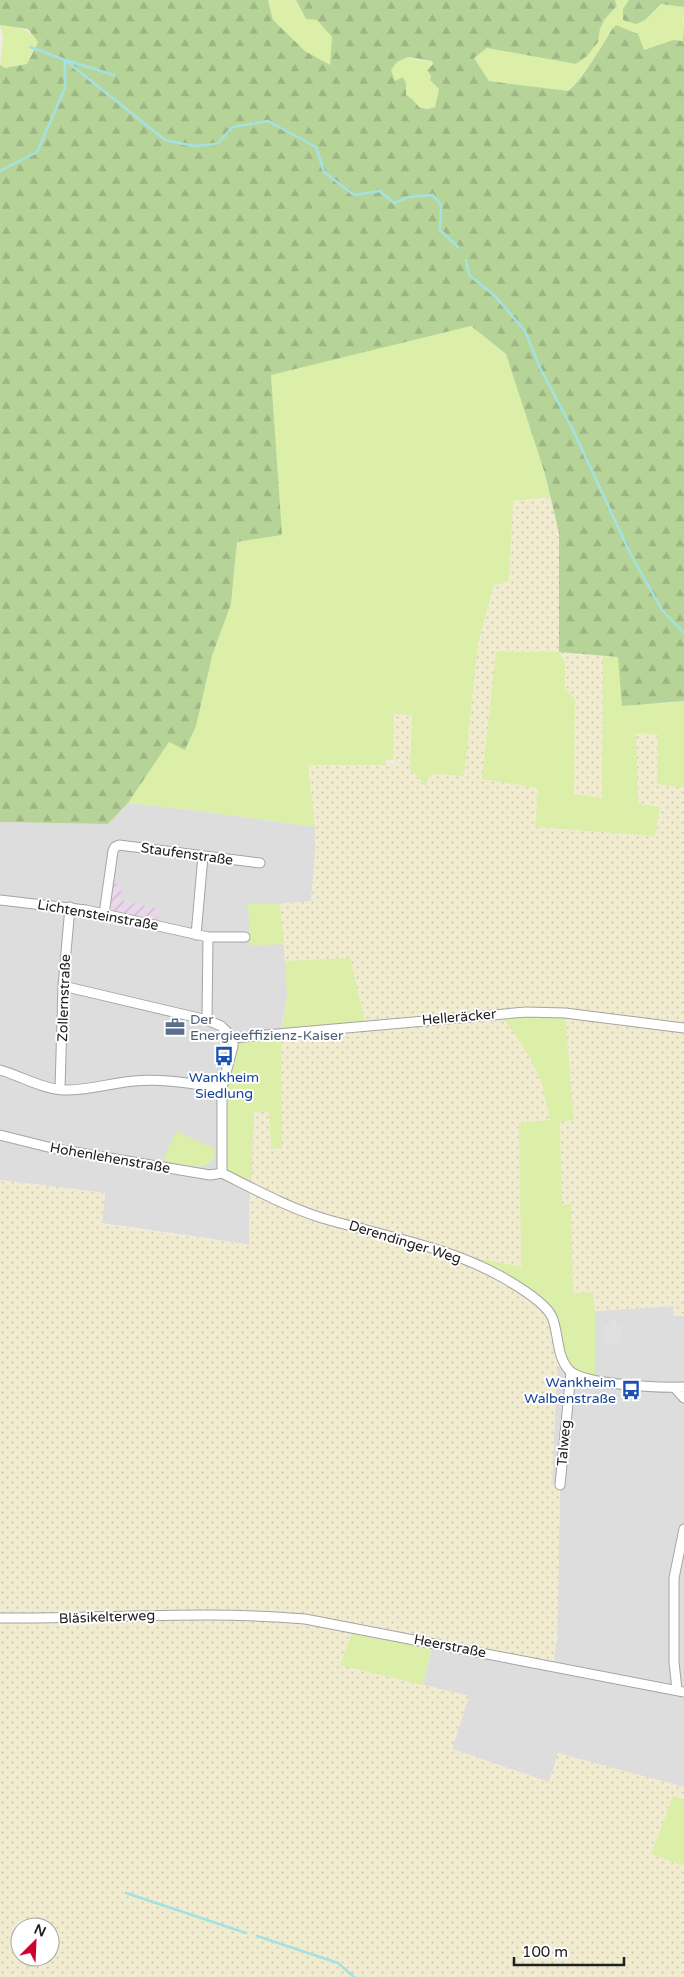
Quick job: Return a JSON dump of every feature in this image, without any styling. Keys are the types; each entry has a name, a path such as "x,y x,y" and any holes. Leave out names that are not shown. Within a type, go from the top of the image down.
{"street":[{"name":"Staufenstraße","path":"104,914 113,851 119,845 260,863"},
{"path":"196,935 203,856"},
{"name":"Lichtensteinstraße","path":"0,900 70,907 208,937 245,937"},
{"name":"Zollernstraße","path":"60,1090 63,986 70,907"},
{"path":"207,1020 208,937"},
{"path":"63,986 207,1020 220,1026 233,1038 234,1046 222,1088 222,1173"},
{"name":"Helleräcker","path":"233,1038 526,1012 565,1013 684,1028"},
{"path":"0,1070 43,1086 60,1090 81,1090 120,1082 146,1080 222,1088"},
{"name":"Hohenlehenstraße","path":"0,1135 56,1149 210,1175 222,1173"},
{"name":"Derendinger Weg","path":"222,1173 288,1205 322,1217 448,1252 502,1277 537,1300 552,1315 564,1363 571,1372"},
{"path":"571,1372 581,1378 648,1387 684,1386"},
{"name":"Talweg","path":"560,1485 571,1372"},
{"path":"674,1387 684,1398"},
{"path":"681,1691 674,1662 674,1578 684,1528"},
{"name":"Heerstraße","path":"214,1615 262,1615 305,1619 424,1641 587,1675 681,1691"},
{"name":"Bläsikelterweg","path":"0,1618 55,1619 214,1615"}],"shaded area":[{"path":"550,497 559,533 559,651 603,656 602,799 573,794 575,699 565,689 565,662 538,788 535,826 660,807 638,804 636,733 658,735 657,784 684,788 684,1316 673,1316 673,1306 595,1311 593,1292 573,1293 571,1204 562,1206 560,1121 574,1120 565,1013 501,1014 531,1059 542,1084 550,1120 519,1123 521,1267 451,1253 502,1277 552,1315 564,1363 557,1369 552,1483 560,1485 558,1613 554,1667 433,1643 340,1664 469,1696 452,1749 549,1782 558,1753 684,1787 684,1799 673,1796 651,1854 684,1866 684,1977 0,1977 0,1856 2,1848 0,1847 0,1180 105,1193 102,1224 249,1245 254,1111 269,1112 271,1149 282,1148 281,1033 350,958 285,961 280,904 311,901 315,855 315,827 308,765 396,764 393,760 394,714 412,715 410,769 426,786 428,778 435,774 464,776 478,644 495,584 509,581 513,501"},
{"path":"128,803 315,827 315,855 311,901 280,904 287,998 250,1187 249,1245 102,1223 105,1193 0,1180 0,822 108,824"},
{"path":"108,883 122,884 120,900 159,909 156,925 104,914"},
{"path":"673,1306 673,1316 684,1316 684,1787 558,1754 549,1782 452,1749 469,1696 423,1685 433,1643 557,1642 560,1485 552,1484 557,1369 564,1363 595,1380 595,1311"},
{"path":"610,1320 616,1320 616,1325 621,1325 621,1337 617,1337 622,1344 604,1345 604,1325 610,1325"}],"green space":[{"path":"0,0 268,0 273,20 305,51 330,65 332,37 317,20 306,19 296,0 615,0 617,6 604,20 598,42 587,56 576,64 487,48 474,58 489,81 569,91 588,67 616,25 638,34 644,50 673,40 683,41 684,25 684,701 622,706 618,657 559,652 559,533 545,474 506,354 471,326 271,375 282,535 237,542 231,604 212,656 196,726 185,750 169,742 128,803 108,824 0,822 0,65 5,68 27,64 38,42 28,29 0,25","holes":["408,57 432,61 433,64 427,70 431,76 430,80 439,89 435,107 428,109 420,108 406,95 406,83 403,77 395,81 391,70 397,62"]},
{"path":"268,0 296,0 306,19 317,20 332,37 330,66 305,51 273,20"},
{"path":"615,0 629,0 623,9 645,20 661,4 684,7 683,41 673,40 644,50 611,30 598,53 569,91 489,81 474,58 487,48 576,64 587,56 598,42 604,20 617,6"},
{"path":"629,0 684,0 684,7 661,4 645,20 636,24 623,20 623,9"},
{"path":"0,25 26,30 38,42 27,64 5,68 0,65 3,38"},
{"path":"408,57 432,61 430,80 439,89 435,107 428,109 420,108 406,95 406,83 403,77 395,82 391,70 397,62"},
{"path":"471,326 506,354 545,474 550,497 513,501 509,581 494,585 478,644 464,776 435,774 428,778 426,787 410,769 412,715 394,714 393,760 386,760 386,765 308,765 315,827 128,803 169,741 212,656 231,604 237,542 281,535 271,374"},
{"path":"496,652 559,652 565,662 565,689 575,699 574,794 602,798 603,656 618,657 659,704 684,701 684,788 657,784 658,735 636,733 638,804 660,807 655,836 535,827 538,788 482,779"},
{"path":"248,904 280,904 284,944 250,946"},
{"path":"350,958 366,1026 281,1033 287,998 285,961"},
{"path":"565,1013 574,1120 560,1122 562,1205 571,1204 573,1293 593,1292 595,1311 595,1380 571,1372 552,1315 537,1300 448,1252 521,1267 519,1123 550,1120 542,1084 531,1059 501,1014"},
{"path":"281,1033 282,1148 271,1149 269,1112 254,1112 250,1187 222,1173 222,1088 233,1038"},
{"path":"176,1131 215,1149 213,1158 209,1163 203,1166 187,1166 163,1160"},
{"path":"354,1628 433,1643 423,1685 340,1665"},
{"path":"673,1796 684,1799 684,1866 651,1854"}],"waterway":[{"path":"30,47 114,75"},
{"path":"65,60 165,140 194,146 217,144 233,127 268,121 316,147 324,172 354,195 380,191 394,203 409,197 433,195 441,205 440,230 458,247"},
{"path":"0,171 37,152 65,88 65,61"},
{"path":"466,260 469,275 495,296 525,331 540,368 573,430 631,555 662,610 684,633"},
{"path":"126,1893 246,1933"},
{"path":"257,1936 338,1963 354,1977"}],"place":[{"name":"Der Energieeffizienz-Kaiser","path":"175,1027"},
{"name":"Wankheim Siedlung","path":"224,1056"},
{"name":"Wankheim Walbenstraße","path":"631,1390"}]}
